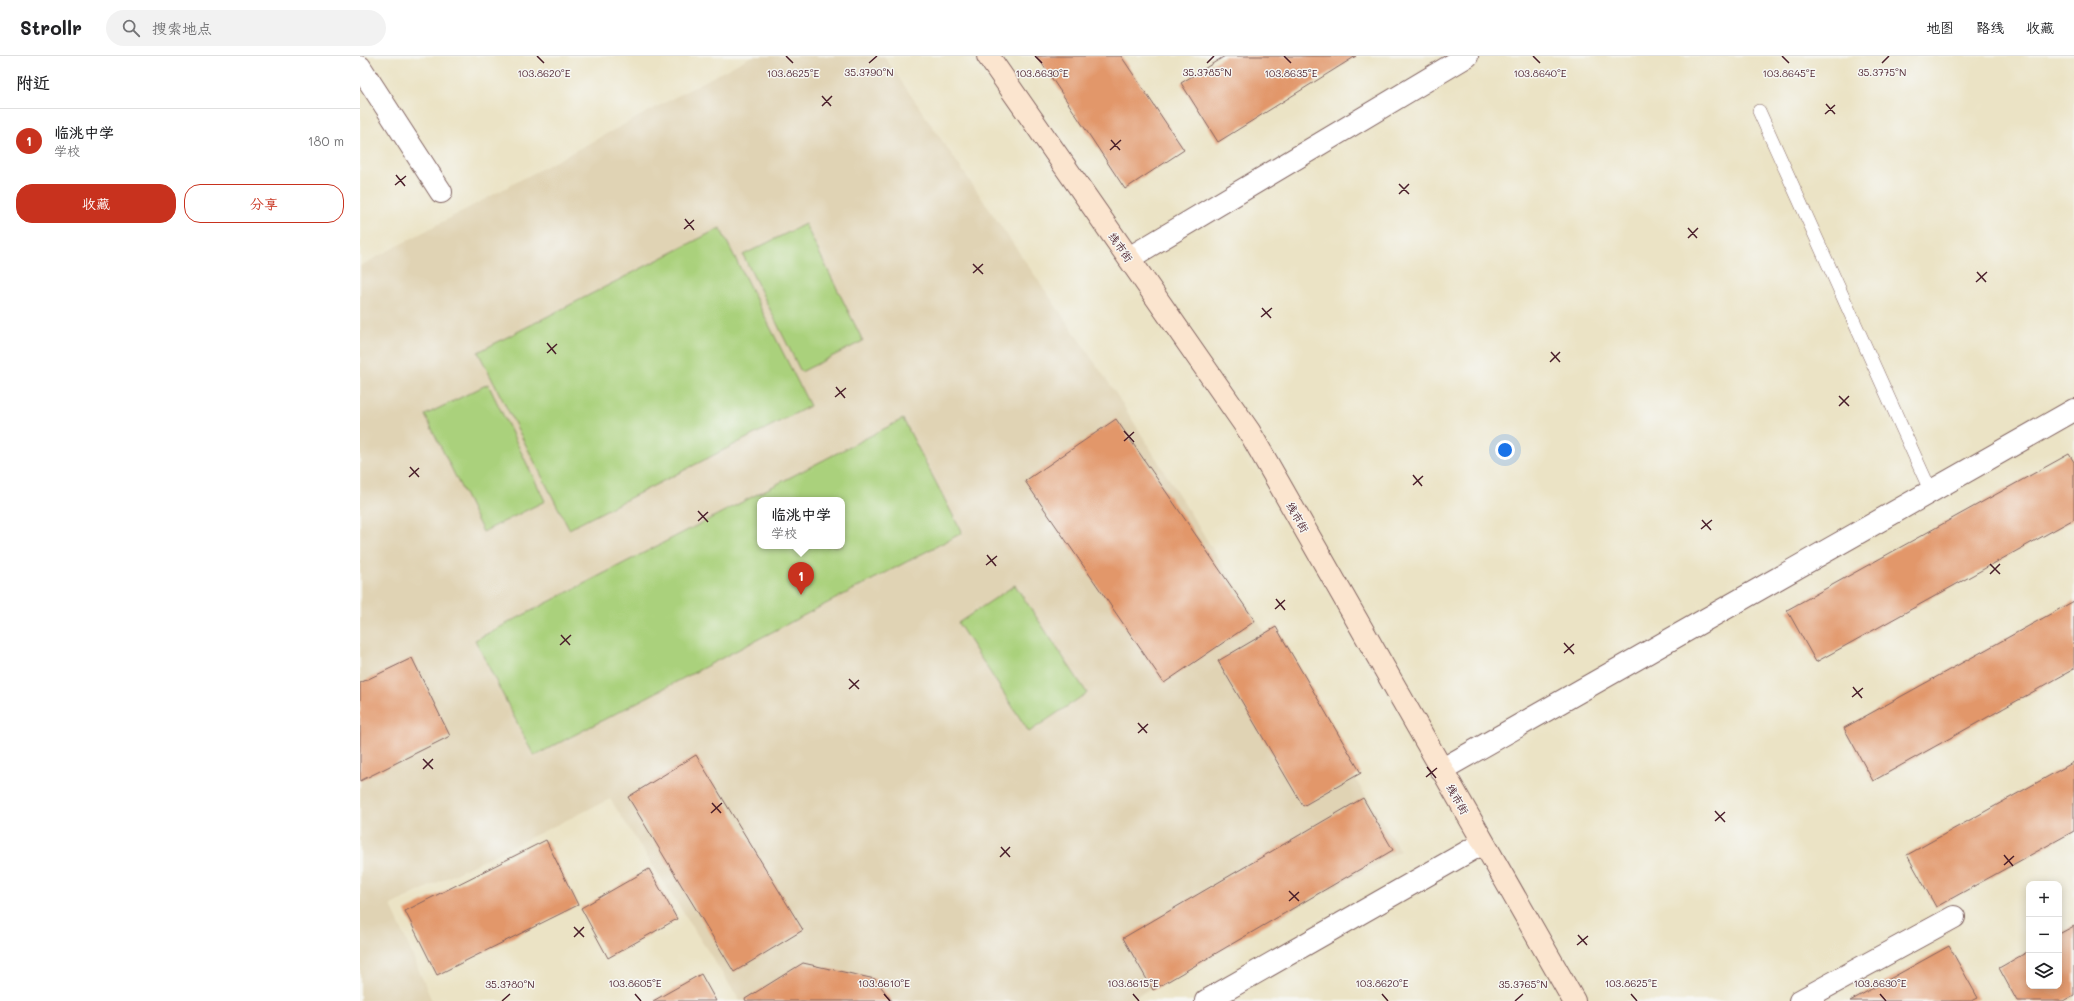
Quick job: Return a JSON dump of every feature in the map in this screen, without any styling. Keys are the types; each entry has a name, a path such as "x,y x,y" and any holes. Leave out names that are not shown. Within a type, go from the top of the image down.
{"main road":[{"name":"线市街","path":"988,56 1249,431 1574,1001"}],"street":[{"path":"1129,258 1467,56"},
{"path":"360,67 441,192"},
{"path":"1441,770 2074,410"},
{"path":"1206,1001 1483,843"},
{"path":"1800,1001 1954,917"}],"lane":[{"path":"1759,110 1931,492"}],"shaded area":[{"path":"752,56 884,56 1115,392 1400,851 1128,1001 740,1001 610,799 391,905 432,1001 360,1001 360,266"}],"green space":[{"path":"805,224 863,341 801,372 743,255"},
{"path":"720,228 810,406 569,529 478,352"},
{"path":"488,384 545,501 483,532 425,415"},
{"path":"903,419 962,533 534,756 475,640"},
{"path":"1015,585 1087,693 1029,732 958,623"}],"building":[{"path":"1037,56 1121,56 1184,150 1125,189"},
{"path":"1225,56 1356,56 1218,142 1181,83"},
{"path":"1116,419 1255,621 1164,683 1025,481"},
{"path":"2069,454 2074,462 2074,519 1816,662 1787,610"},
{"path":"2074,601 2074,669 1873,781 1844,728"},
{"path":"1276,627 1361,773 1303,806 1218,661"},
{"path":"412,658 450,736 360,781 360,683"},
{"path":"696,755 803,930 734,972 628,797"},
{"path":"2074,762 2074,831 1936,907 1907,855"},
{"path":"1363,798 1393,850 1153,990 1123,938"},
{"path":"546,840 578,905 437,975 405,911"},
{"path":"649,869 677,919 608,958 581,908"},
{"path":"2074,926 2074,995 2063,1001 2017,1001 1999,968 2026,953 2026,989 2062,989 2062,932"},
{"path":"1949,946 1978,998 1972,1001 1850,1001"},
{"path":"803,963 875,979 892,1001 746,1001 745,999"},
{"path":"701,974 716,1001 653,1001"}],"place":[{"name":"临洮中学","path":"801,595"}]}
